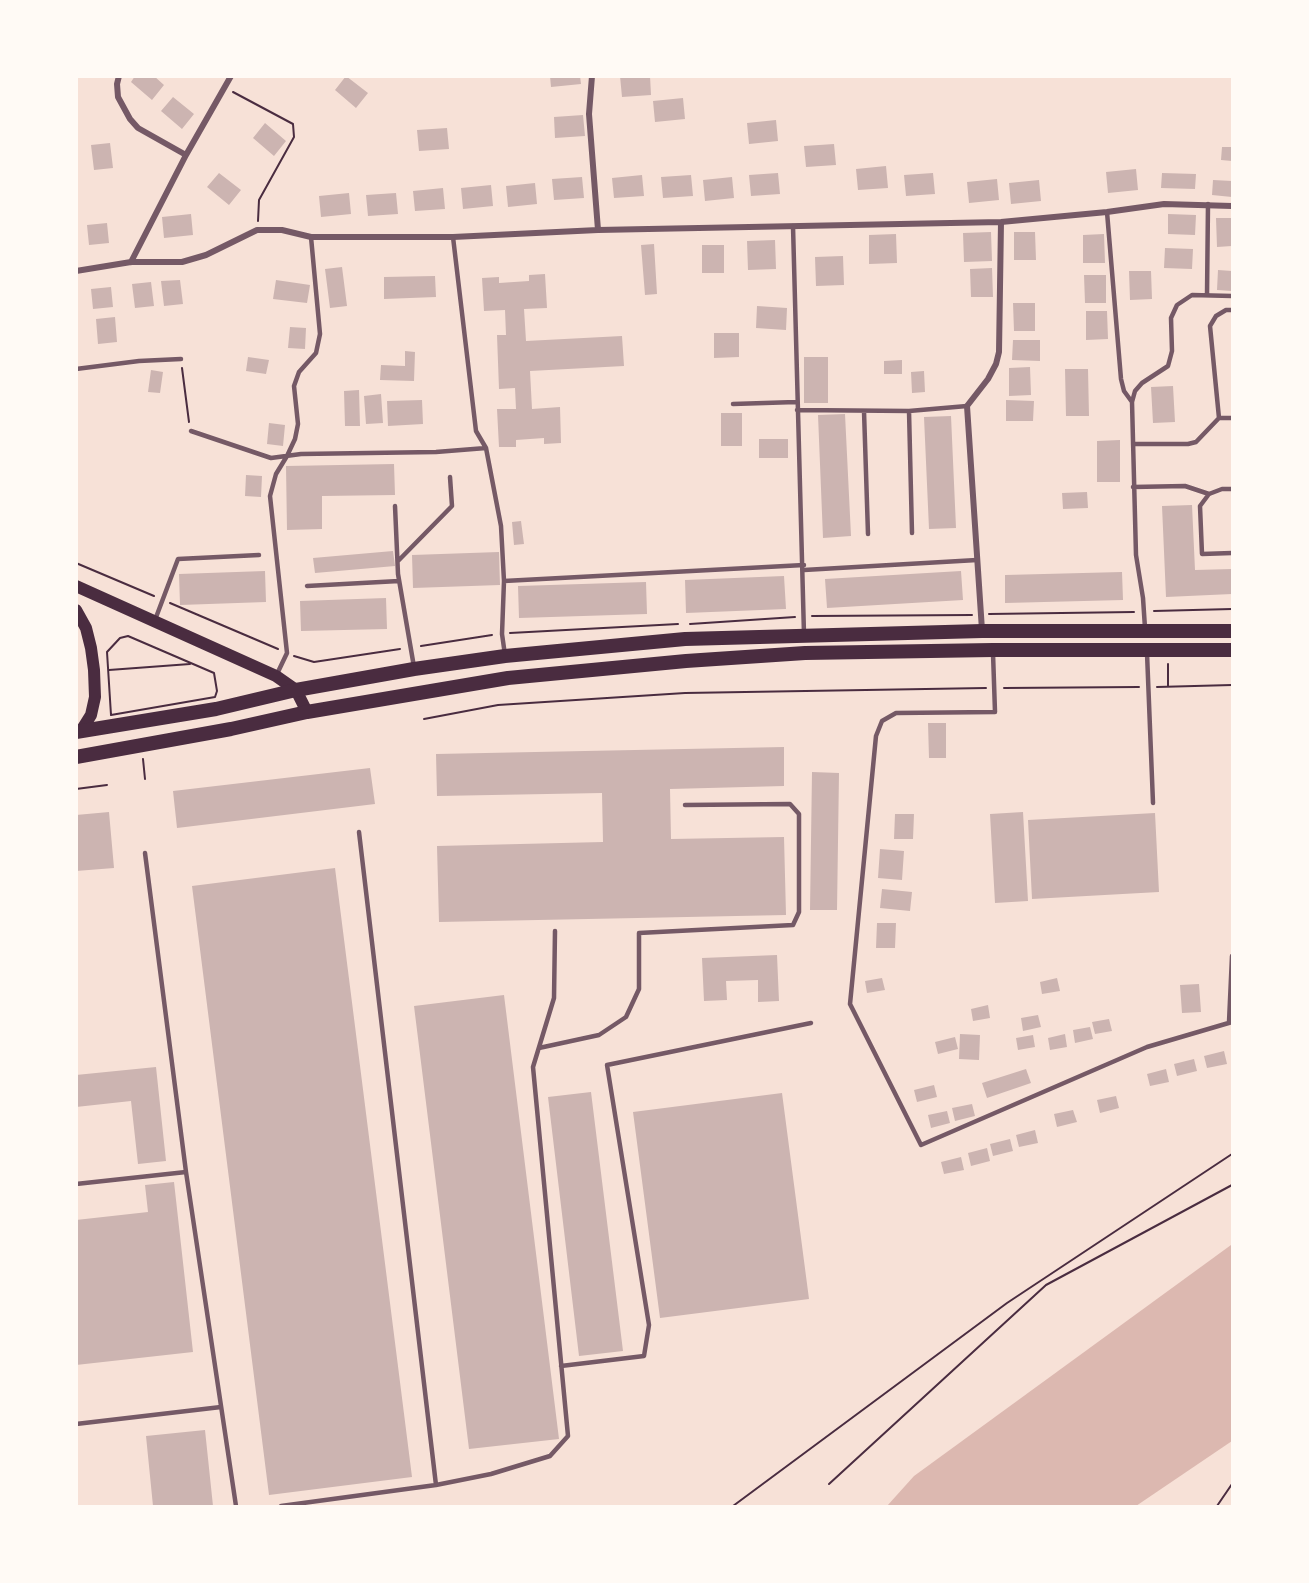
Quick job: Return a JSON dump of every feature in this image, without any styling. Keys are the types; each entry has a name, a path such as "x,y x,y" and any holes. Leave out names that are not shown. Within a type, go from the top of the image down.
{"main road":[{"path":"76,586 276,676 296,690 307,712"},
{"path":"76,610 86,628 92,648 95,697 92,715 79,732"},
{"path":"1145,630 1146,650"},
{"path":"79,732 216,709 296,690 414,669 505,656 686,639 804,634 982,631 1233,631"},
{"path":"76,757 231,729 307,712 508,678 686,661 805,653 1233,650"}],"street":[{"path":"119,76 118,98 130,119 138,128 186,155"},
{"path":"131,262 186,155 231,76"},
{"path":"592,76 589,114 598,230"},
{"path":"76,271 131,262 182,262 206,255 257,230 282,230 311,237 453,237 598,230 1000,222 1164,204 1233,206"},
{"path":"982,631 967,406 988,379 999,352 1000,222"}],"lane":[{"path":"1207,295 1208,204"},
{"path":"1107,212 1121,379 1124,391 1132,402"},
{"path":"793,226 796,402 804,567 804,634"},
{"path":"276,676 287,653 270,496 276,474 288,456 295,439 298,424 294,386 299,372 316,353 320,334 311,237"},
{"path":"453,237 476,431 486,448 501,526 504,581 502,634 505,656"},
{"path":"1145,630 1136,555 1132,402 1135,391 1142,383 1168,366 1172,351 1171,318 1177,305 1192,295 1233,296"},
{"path":"1219,418 1210,326 1216,316 1226,310 1233,310"},
{"path":"76,369 140,361 181,359"},
{"path":"733,404 796,402"},
{"path":"797,410 909,411 967,406"},
{"path":"864,411 868,534"},
{"path":"909,411 912,533"},
{"path":"1132,444 1196,442 1219,418 1233,418"},
{"path":"191,430 272,458 302,454 436,452 486,448"},
{"path":"398,561 452,506 450,477"},
{"path":"1133,487 1185,486 1209,494"},
{"path":"1233,489 1222,489 1209,494 1200,506 1202,554 1233,553"},
{"path":"395,506 399,581 414,669"},
{"path":"154,622 178,559 259,555"},
{"path":"504,581 977,560"},
{"path":"307,586 399,581"},
{"path":"993,650 995,712 896,713 882,721 876,736 850,1004 921,1144 1147,1047 1231,1022 1233,956"},
{"path":"1146,650 1153,803"},
{"path":"538,1048 599,1035 626,1017 639,989 639,933 793,925 799,912 799,814 790,804 685,805"},
{"path":"359,832 436,1485"},
{"path":"145,853 186,1172 236,1506"},
{"path":"281,1506 436,1485 490,1474 550,1456 568,1436 533,1067 554,998 555,931"},
{"path":"561,1366 644,1356 649,1325 607,1065 811,1023"},
{"path":"76,1184 186,1172"},
{"path":"76,1424 221,1407"}],"path":[{"path":"225,87 293,124 294,137 259,200 257,230"},
{"path":"181,359 191,430"},
{"path":"76,563 287,653 314,662 502,634 804,616 981,615 1233,609"},
{"path":"128,636 214,673 217,691 215,697 111,715 108,670 107,652 120,638 128,636"},
{"path":"1168,658 1168,687"},
{"path":"108,670 193,664"},
{"path":"424,719 498,705 685,693 1233,685"},
{"path":"142,756 146,779"},
{"path":"76,789 107,785"},
{"path":"733,1506 1007,1303 1233,1154"},
{"path":"829,1484 1046,1285 1233,1185"},
{"path":"1042,1279 1046,1285"},
{"path":"1217,1506 1233,1484"}],"shaded area":[{"path":"1231,1245 1232,1441 1136,1506 887,1506 914,1476"}],"building":[{"path":"135,76 154,76 164,85 152,100 131,82"},
{"path":"346,76 368,93 356,108 335,90"},
{"path":"550,76 580,76 581,84 551,87"},
{"path":"620,76 650,76 651,95 622,97"},
{"path":"173,97 194,114 182,129 161,111"},
{"path":"683,98 685,119 655,122 653,101"},
{"path":"583,115 585,136 555,138 554,117"},
{"path":"776,120 778,141 749,144 747,123"},
{"path":"265,123 286,141 274,156 253,138"},
{"path":"447,128 449,149 419,151 417,130"},
{"path":"110,143 113,168 94,170 91,145"},
{"path":"834,144 836,165 806,167 804,146"},
{"path":"1222,147 1232,147 1232,161 1221,160"},
{"path":"886,166 888,188 858,190 856,169"},
{"path":"1136,169 1138,190 1108,193 1106,172"},
{"path":"219,173 241,190 229,205 207,187"},
{"path":"778,173 780,194 751,196 749,175"},
{"path":"933,173 935,194 906,196 904,175"},
{"path":"1162,173 1196,174 1195,189 1161,188"},
{"path":"642,175 644,196 614,198 612,178"},
{"path":"691,175 693,196 663,198 661,177"},
{"path":"582,177 584,198 554,200 552,179"},
{"path":"732,177 734,198 705,201 703,180"},
{"path":"997,179 999,200 969,203 967,182"},
{"path":"1039,180 1041,201 1011,204 1009,183"},
{"path":"1213,180 1232,181 1232,197 1212,195"},
{"path":"535,183 537,204 508,207 506,186"},
{"path":"491,185 493,206 463,209 461,188"},
{"path":"443,188 445,209 415,211 413,191"},
{"path":"349,193 351,214 321,217 319,196"},
{"path":"396,193 398,214 368,216 366,195"},
{"path":"191,214 193,235 164,238 162,217"},
{"path":"1168,214 1196,215 1195,235 1168,234"},
{"path":"1216,218 1232,218 1232,246 1217,247"},
{"path":"107,223 109,243 89,245 87,225"},
{"path":"991,232 992,261 964,262 963,233"},
{"path":"1014,232 1035,232 1036,260 1014,260"},
{"path":"896,234 897,263 869,264 869,235"},
{"path":"1104,234 1105,263 1083,263 1083,235"},
{"path":"775,240 776,269 748,270 747,241"},
{"path":"654,244 657,294 645,295 641,245"},
{"path":"702,245 724,245 724,273 702,273"},
{"path":"1165,248 1193,249 1192,269 1164,268"},
{"path":"843,256 844,285 816,286 815,257"},
{"path":"342,267 347,306 330,308 325,269"},
{"path":"992,268 993,297 971,297 970,269"},
{"path":"1218,270 1232,271 1232,291 1217,290"},
{"path":"1129,271 1151,271 1152,299 1130,300"},
{"path":"545,274 547,308 524,309 526,341 622,336 624,366 530,371 532,409 560,407 561,443 544,444 544,438 516,440 516,447 499,447 497,409 516,409 515,388 499,389 497,335 506,335 505,310 484,311 482,278 499,277 499,283 529,281 529,275"},
{"path":"1084,275 1106,275 1106,303 1085,303"},
{"path":"435,276 436,297 384,299 384,277"},
{"path":"180,280 183,304 164,306 161,281"},
{"path":"276,280 310,285 307,303 273,299"},
{"path":"151,282 154,306 135,308 132,284"},
{"path":"111,287 113,307 93,309 91,289"},
{"path":"1013,303 1035,303 1035,331 1014,331"},
{"path":"757,306 787,308 786,330 756,328"},
{"path":"1086,311 1107,311 1108,339 1086,340"},
{"path":"115,317 117,342 98,344 96,319"},
{"path":"290,327 306,328 305,349 288,348"},
{"path":"714,333 739,333 739,357 714,358"},
{"path":"1013,340 1040,340 1040,361 1012,360"},
{"path":"405,351 415,352 414,381 380,380 381,365 405,366"},
{"path":"248,357 269,360 266,374 246,371"},
{"path":"804,357 828,357 828,403 804,403"},
{"path":"902,360 902,374 884,374 884,361"},
{"path":"1030,367 1031,395 1009,396 1009,368"},
{"path":"1065,369 1088,369 1089,416 1066,416"},
{"path":"151,370 163,372 160,393 148,392"},
{"path":"924,371 925,392 912,393 911,372"},
{"path":"1173,386 1175,422 1153,423 1151,387"},
{"path":"359,390 360,426 345,426 344,391"},
{"path":"381,394 383,423 366,424 364,396"},
{"path":"422,400 423,424 388,426 387,401"},
{"path":"1006,400 1034,401 1033,421 1006,421"},
{"path":"721,413 742,413 742,446 721,446"},
{"path":"845,414 851,536 823,538 818,415"},
{"path":"951,416 956,528 929,529 924,417"},
{"path":"269,423 285,425 283,446 267,444"},
{"path":"759,439 788,439 788,458 759,458"},
{"path":"1120,440 1120,482 1097,482 1097,441"},
{"path":"394,464 395,495 322,496 322,529 287,530 286,466"},
{"path":"246,475 262,476 261,497 245,496"},
{"path":"1087,492 1088,508 1063,509 1062,493"},
{"path":"1192,505 1195,570 1232,569 1232,594 1166,597 1162,506"},
{"path":"521,521 524,544 514,545 512,522"},
{"path":"393,551 395,566 315,573 313,558"},
{"path":"499,552 500,585 413,588 412,555"},
{"path":"265,571 266,602 180,605 179,574"},
{"path":"961,571 963,600 827,608 825,579"},
{"path":"1122,572 1123,600 1005,603 1005,575"},
{"path":"784,576 786,609 686,613 685,580"},
{"path":"646,582 647,614 519,618 518,586"},
{"path":"386,598 387,629 301,631 300,601"},
{"path":"928,723 946,723 946,758 929,758"},
{"path":"784,747 784,786 670,789 671,839 784,837 786,915 439,922 437,846 603,842 602,793 437,796 436,754"},
{"path":"370,768 375,804 177,828 173,791"},
{"path":"812,772 839,773 837,910 810,910"},
{"path":"109,812 114,868 76,871 76,815"},
{"path":"1023,812 1028,901 995,903 990,814"},
{"path":"1155,813 1159,892 1032,899 1028,820"},
{"path":"895,814 914,814 913,839 894,839"},
{"path":"880,849 904,851 902,880 878,878"},
{"path":"335,868 412,1477 269,1495 192,886"},
{"path":"882,889 912,892 910,911 880,908"},
{"path":"877,923 896,923 895,948 876,948"},
{"path":"777,955 779,1001 758,1002 758,980 726,981 727,1000 704,1001 702,958"},
{"path":"882,978 885,990 867,993 865,981"},
{"path":"1057,978 1060,991 1042,994 1040,982"},
{"path":"1199,984 1201,1012 1182,1013 1180,985"},
{"path":"504,995 559,1439 469,1449 414,1006"},
{"path":"988,1005 990,1018 973,1021 971,1009"},
{"path":"1038,1015 1041,1027 1023,1031 1021,1018"},
{"path":"1109,1019 1112,1031 1095,1034 1092,1022"},
{"path":"1090,1027 1093,1039 1075,1043 1073,1030"},
{"path":"960,1034 980,1035 979,1060 959,1059"},
{"path":"1065,1034 1067,1047 1050,1050 1048,1038"},
{"path":"1033,1035 1035,1047 1018,1050 1016,1038"},
{"path":"955,1037 958,1049 938,1054 935,1042"},
{"path":"1224,1051 1227,1064 1207,1068 1204,1056"},
{"path":"1194,1059 1197,1071 1177,1076 1174,1064"},
{"path":"156,1067 166,1161 138,1164 131,1101 76,1107 76,1075"},
{"path":"1026,1069 1031,1083 987,1098 982,1083"},
{"path":"1166,1069 1169,1082 1150,1086 1147,1074"},
{"path":"934,1085 937,1097 917,1102 914,1090"},
{"path":"591,1092 623,1351 579,1356 548,1097"},
{"path":"782,1093 809,1299 660,1318 633,1112"},
{"path":"1116,1096 1119,1108 1100,1113 1097,1100"},
{"path":"972,1104 975,1116 955,1121 952,1108"},
{"path":"1073,1110 1077,1122 1057,1127 1054,1114"},
{"path":"947,1111 950,1123 931,1128 928,1115"},
{"path":"1035,1130 1038,1143 1019,1147 1016,1135"},
{"path":"1010,1139 1013,1151 993,1156 990,1144"},
{"path":"987,1148 990,1161 971,1166 968,1153"},
{"path":"961,1157 964,1170 944,1174 941,1162"},
{"path":"174,1182 193,1352 76,1365 76,1220 148,1212 145,1185"},
{"path":"205,1430 213,1506 153,1506 146,1436"}]}
